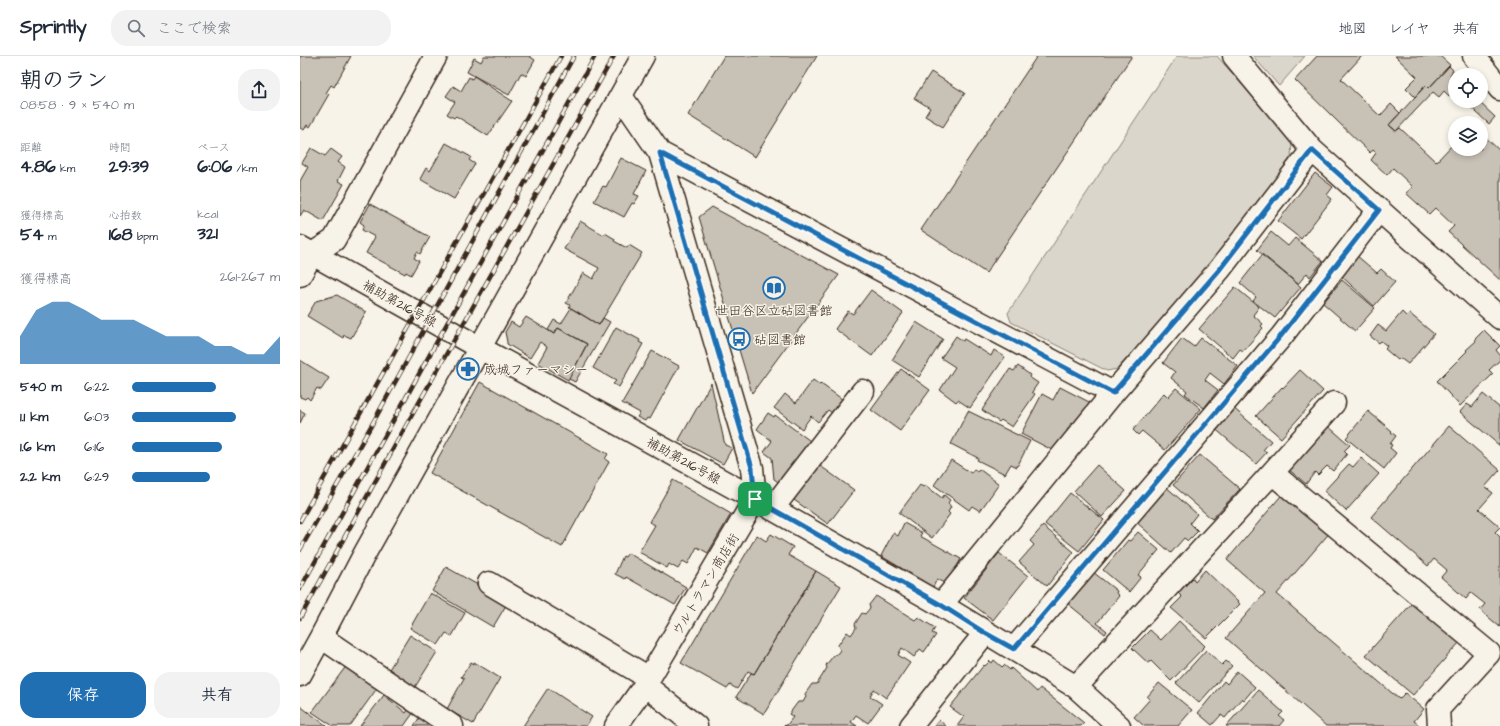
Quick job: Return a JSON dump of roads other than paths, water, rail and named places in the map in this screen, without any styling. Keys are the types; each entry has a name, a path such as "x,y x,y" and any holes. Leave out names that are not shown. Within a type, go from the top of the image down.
{"street":[{"path":"300,275 306,250 334,240 436,56"},
{"path":"300,675 364,552 644,56"},
{"path":"1234,56 1312,150 1500,318"},
{"path":"1474,56 1500,89"},
{"path":"621,96 660,153 752,468 764,504"},
{"path":"941,605 1113,393 1220,269 1312,150"},
{"path":"660,153 1113,393"},
{"path":"1014,649 1280,337 1379,210"},
{"name":"補助第216号線","path":"306,250 480,348 764,504 941,605 1076,688 1119,726"},
{"name":"ウルトラマン商店街","path":"616,726 647,682 764,504 862,391"},
{"path":"1076,688 1334,403"},
{"path":"1272,473 1489,652 1438,709 1439,726"},
{"path":"489,583 647,682 696,726"},
{"path":"910,726 985,633"},
{"path":"321,637 452,726"}],"railway":[{"path":"300,521 561,56"},
{"path":"300,550 375,419 574,56"},
{"path":"300,589 595,56"},
{"path":"300,618 403,431 614,56"}],"place":[{"name":"世田谷区立砧図書館","path":"774,288"},
{"name":"砧図書館","path":"739,339"},
{"name":"成城ファーマシー","path":"468,369"}]}
